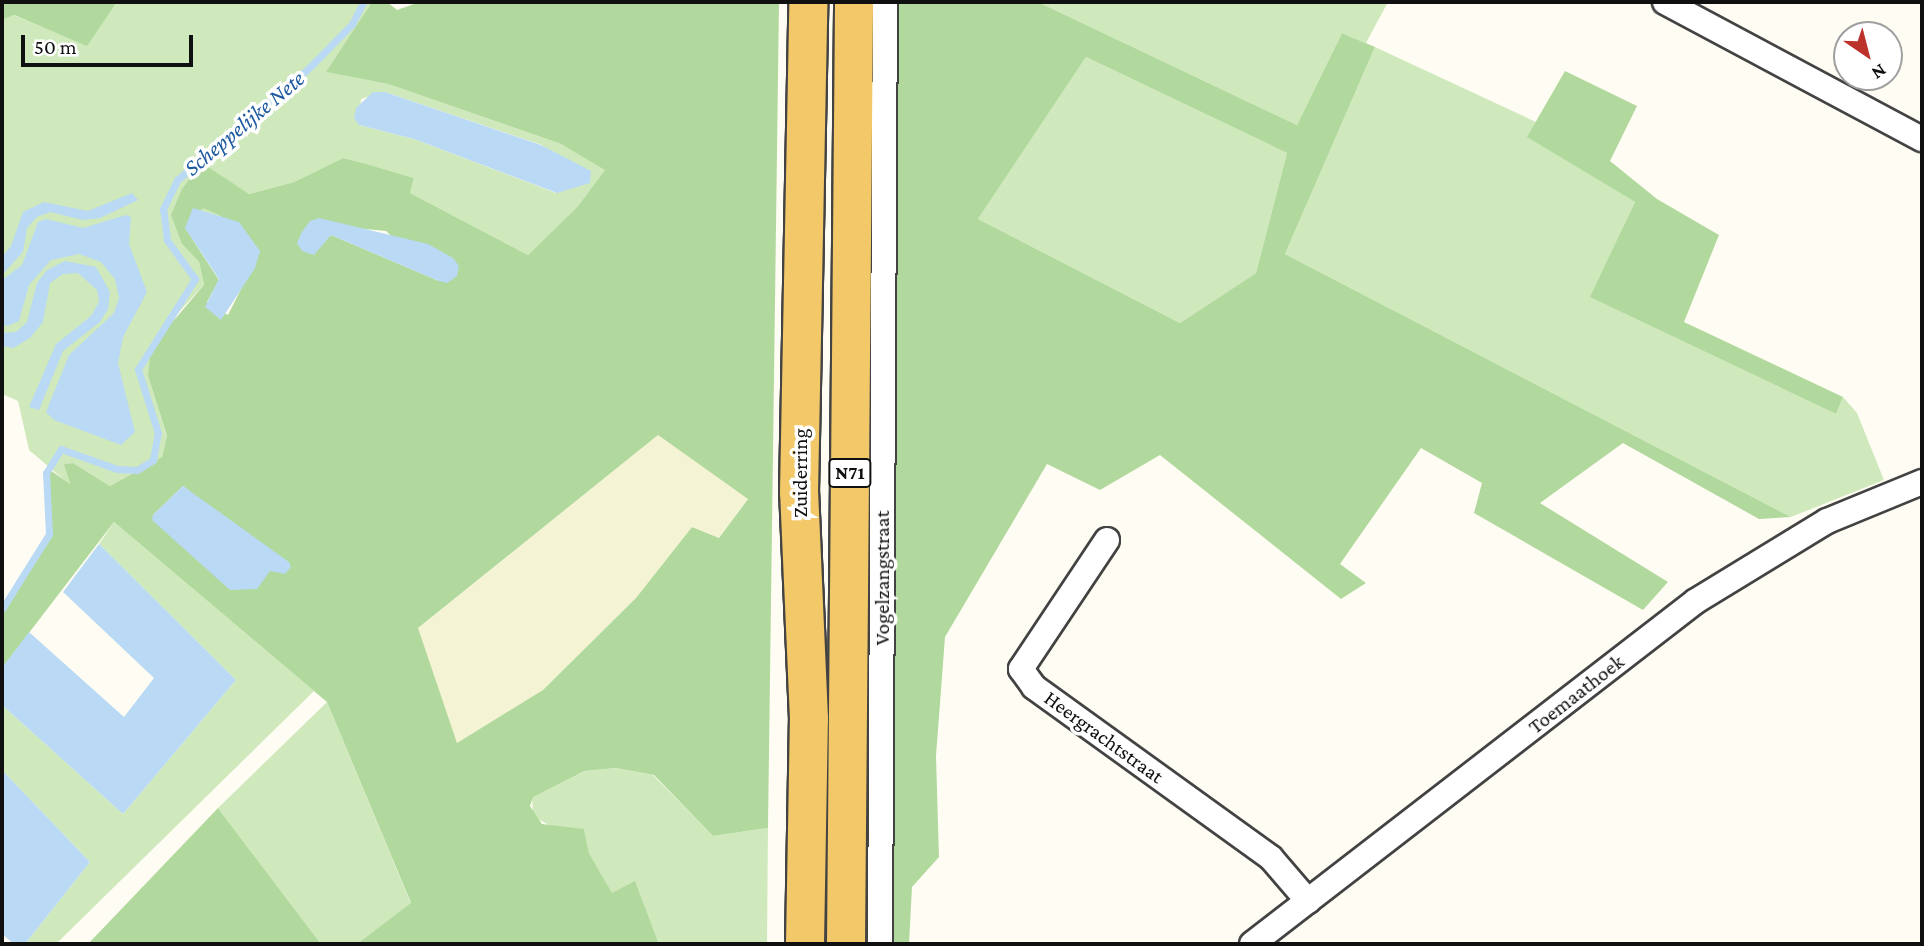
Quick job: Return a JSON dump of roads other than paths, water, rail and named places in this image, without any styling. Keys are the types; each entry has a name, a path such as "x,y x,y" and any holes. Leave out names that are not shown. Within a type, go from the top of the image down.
{"highway":[{"name":"Zuiderring","path":"805,944 809,719 799,492 808,2"},
{"name":"N71","path":"846,944 853,2"}],"street":[{"name":"Vogelzangstraat","path":"880,944 885,2"},
{"path":"1665,2 1922,139"},
{"name":"Toemaathoek","path":"1252,944 1696,601 1828,521 1922,482"},
{"name":"Heergrachtstraat","path":"1107,540 1021,669 1034,687 1271,858 1308,901"}],"water":[{"path":"373,92 385,92 541,145 591,171 590,183 557,193 414,139 359,125 354,118 356,108"},
{"path":"132,193 138,200 100,218 83,220 50,212 37,217 27,228 23,252 2,275 2,257 11,246 23,212 44,202 88,211"},
{"path":"193,208 239,222 260,251 255,268 221,320 205,307 219,279 185,228"},
{"path":"126,215 131,217 129,244 147,292 123,337 118,363 135,432 121,445 54,420 46,412 69,355 114,313 119,298 115,279 101,262 79,254 51,260 29,285 19,321 8,326 2,325 2,280 22,265 38,222 46,219 83,228"},
{"path":"319,218 428,244 453,258 459,266 457,276 447,283 439,281 331,235 314,255 302,251 297,243 302,232 310,221"},
{"path":"65,261 96,267 110,292 108,309 100,322 63,351 39,410 29,407 56,344 91,316 99,302 97,290 78,273 63,274 50,283 43,322 30,338 13,348 2,346 2,333 16,332 27,322 37,283 47,270"},
{"path":"183,486 289,562 291,567 285,574 270,571 257,589 230,590 152,520 153,515"},
{"path":"99,544 236,680 123,814 2,705 2,668 29,632 124,717 154,678 63,592"},
{"path":"2,770 90,862 25,944 14,944 2,934"}],"waterway":[{"name":"Scheppelijke Nete","path":"2,609 49,534 46,473 61,449 117,469 137,470 153,460 158,433 138,369 195,279 167,240 163,209 177,180 309,68 352,24 363,2"}]}
